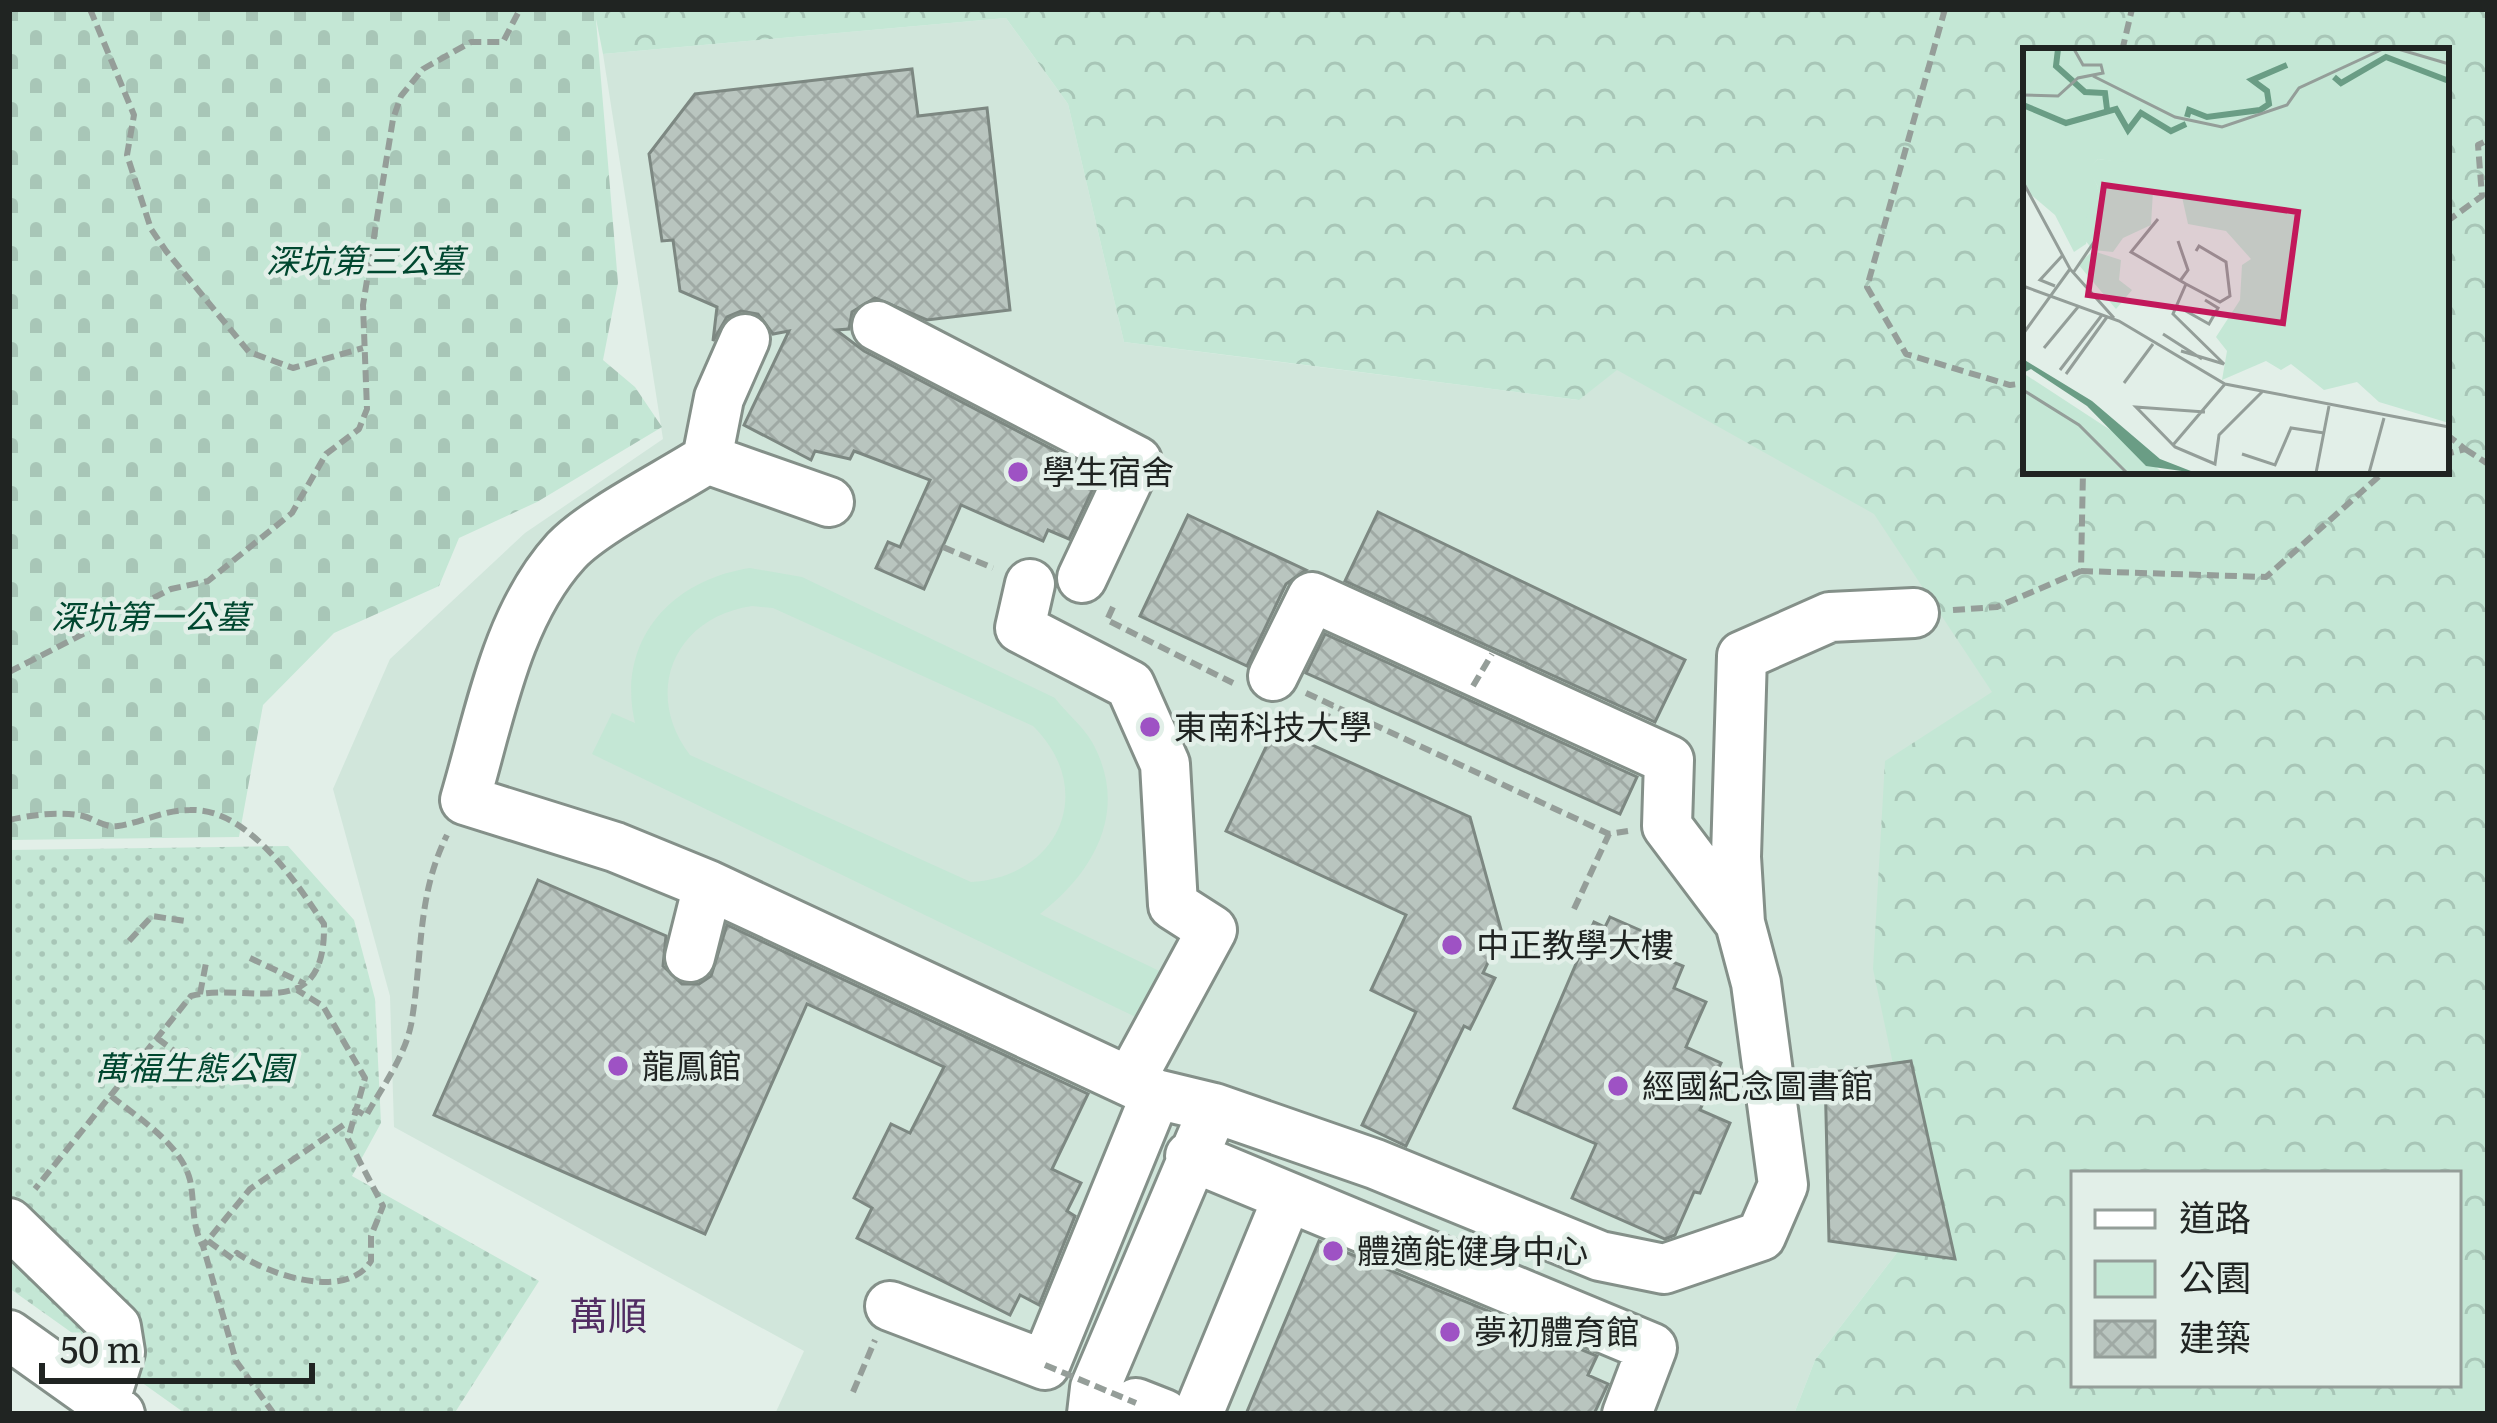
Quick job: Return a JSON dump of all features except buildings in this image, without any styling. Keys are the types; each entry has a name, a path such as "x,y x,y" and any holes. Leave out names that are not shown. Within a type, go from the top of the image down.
{"street":[{"path":"877,326 1137,461 1082,578"},
{"path":"745,339 718,398 706,459 568,548 529,605 509,652 465,800 615,847 708,885 1143,1087 1375,1164 1600,1256 1664,1269 1761,1236 1783,1185 1756,983 1740,923 1736,857 1742,656 1830,617 1914,613"},
{"path":"706,459 829,502"},
{"path":"890,1306 1045,1365 1143,1087 1212,930 1173,905 1165,764 1130,685 1020,628 1030,584"},
{"path":"1262,688 1312,598 1670,760 1667,826 1740,923"},
{"path":"690,957 708,885"},
{"path":"1130,1410 1095,1388 1214,1108"},
{"path":"1190,1156 1652,1348 1627,1414"},
{"path":"1198,1414 1287,1199"},
{"path":"9,1335 112,1408 120,1352 116,1327 20,1209"}],"path":[{"path":"90,9 134,115 127,155 151,229 166,251 249,352 292,368 363,348"},
{"path":"9,672 170,589 208,581 292,513 326,454 359,429 368,409 363,305 392,119 401,96 423,69 471,42 503,42 520,9"},
{"path":"1945,9 1867,287 1906,354 2010,385 2023,383"},
{"path":"2123,48 2132,9"},
{"path":"2449,220 2482,196 2477,146 2488,140"},
{"path":"2449,436 2488,464"},
{"path":"2449,453 2465,449"},
{"path":"2081,571 2083,474"},
{"path":"1914,613 1997,607 2081,571 2266,578 2382,474"},
{"path":"943,547 1030,584"},
{"path":"1107,620 1262,688 1323,727 1331,705"},
{"path":"1473,686 1492,654"},
{"path":"1262,688 1331,705 1609,833 1667,826"},
{"path":"353,1108 366,1116 410,1026 428,874 465,800"},
{"path":"9,820 79,815 118,826 154,814 194,809 226,819 292,872 302,900 324,924 325,942 301,987 276,997 191,996 20,1209"},
{"path":"1574,909 1609,833"},
{"path":"129,941 152,916 185,921"},
{"path":"111,1096 160,1137 190,1177 195,1231 206,1244 232,1259 237,1253 255,1266 316,1280 367,1269 383,1206 348,1139 348,1122 366,1085 323,1006 301,987 250,958"},
{"path":"200,994 206,963"},
{"path":"157,1037 182,1057"},
{"path":"206,1244 250,1189 348,1122"},
{"path":"206,1244 236,1361 266,1396 274,1414"},
{"path":"1045,1365 1130,1410"}],"shaded area":[{"name":"東南科技大學","path":"1839,9 2488,9 2488,590 1925,1216 1815,1360 1794,1414 775,1414 804,1351 394,1127 390,996 333,789 390,659 525,533 663,439 603,54 1006,18 1068,104 1124,342 1578,400 1741,270"}],"green space":[{"name":"深坑第三公墓","path":"9,9 605,9 596,20 618,283 603,360 635,387 662,427 537,502 459,538 439,586 334,633 263,705 239,837 9,840"},
{"path":"605,9 2488,9 2488,1414 1794,1414 1815,1360 1925,1216 1873,969 1885,761 1992,692 1874,514 1617,370 1579,400 1124,342 1068,104 1006,18 603,54 596,19"},
{"path":"750,568 802,577 1055,698 1092,742 1108,792 1100,838 1090,859 1040,914 1170,976 1148,1023 592,754 612,713 635,723 634,666 655,620 673,601 721,575","holes":["752,606 773,608 1033,726 1053,751 1063,777 1065,802 1059,826 1046,847 1027,865 971,882 690,755 669,707 674,661 686,641 725,613"]},
{"name":"萬福生態公園","path":"288,846 354,920 375,999 381,1123 352,1176 539,1281 454,1414 186,1414 9,1288 9,850"}],"place":[{"name":"學生宿舍","path":"1018,472"},
{"name":"東南科技大學","path":"1150,727"},
{"name":"中正教學大樓","path":"1452,945"},
{"name":"龍鳳館","path":"618,1066"},
{"name":"經國紀念圖書館","path":"1618,1086"},
{"name":"體適能健身中心","path":"1333,1251"},
{"name":"夢初體育館","path":"1450,1332"}],"district":[{"name":"萬順","path":"608,1316"}],"park label":[{"name":"深坑第一公墓","path":"150,617"}]}
